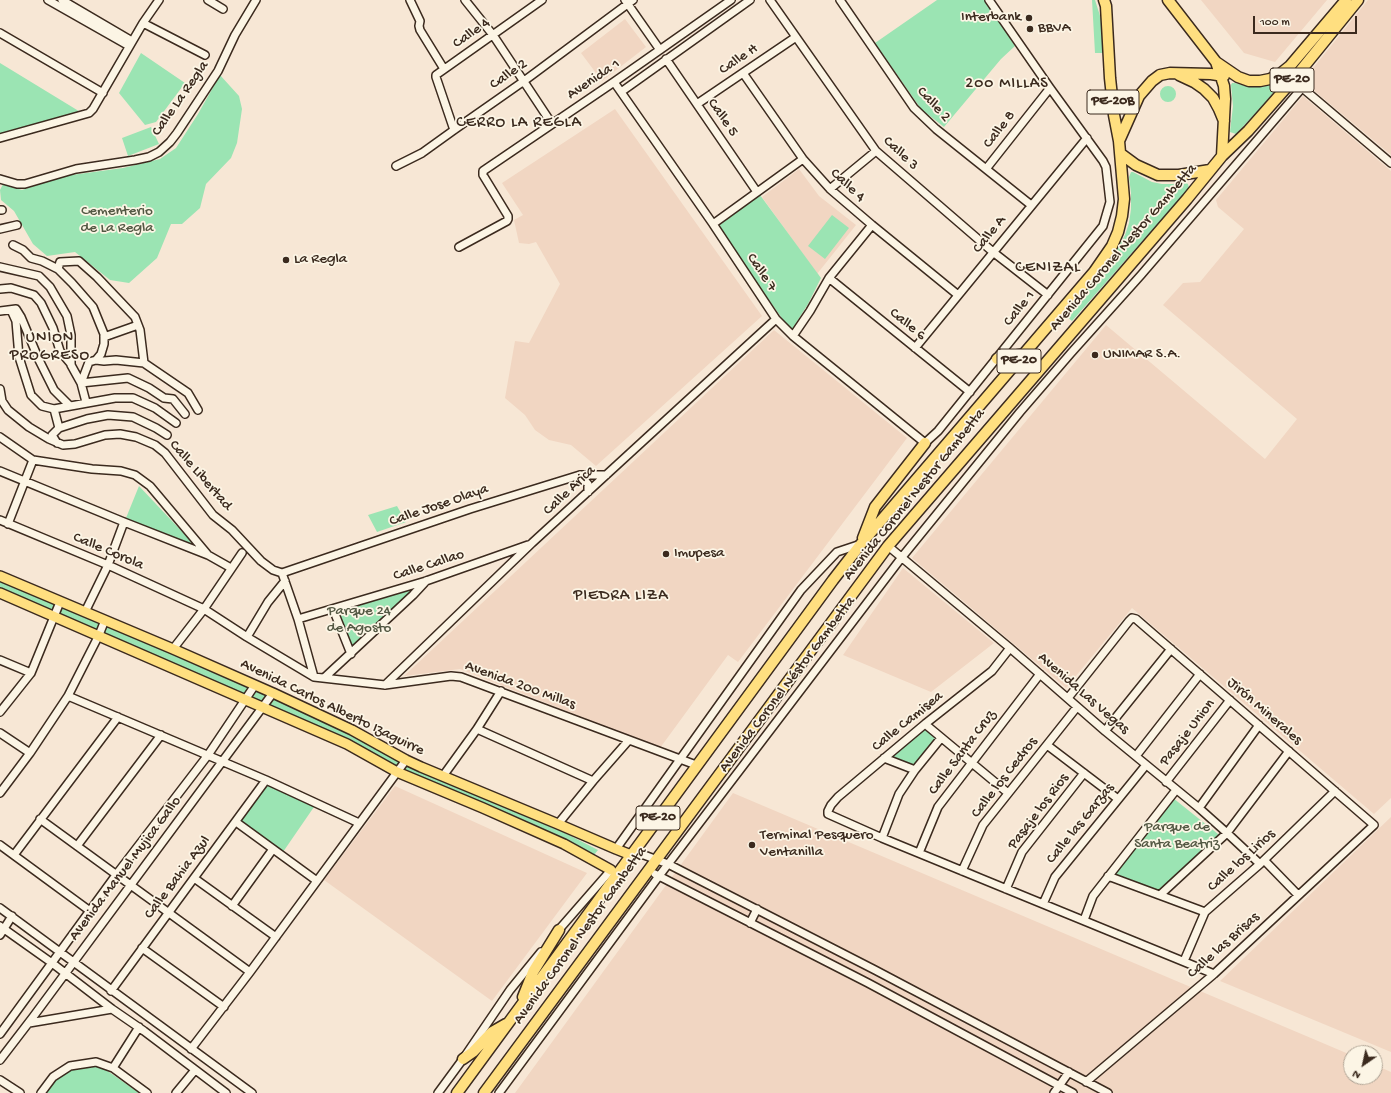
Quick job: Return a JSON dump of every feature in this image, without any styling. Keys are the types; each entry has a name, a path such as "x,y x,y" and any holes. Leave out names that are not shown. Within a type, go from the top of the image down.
{"highway":[{"name":"PE-20B","path":"1104,0 1106,6 1110,78 1114,115 1119,141"},
{"path":"1168,0 1216,62 1224,86 1225,99 1222,156"},
{"name":"PE-20","path":"1216,62 1238,77 1250,81 1270,80 1290,66 1346,0"},
{"name":"Avenida Coronel Nestor Gambetta","path":"484,1093 647,870 888,546 1187,199 1222,156 1248,131 1293,80 1358,0"},
{"path":"1170,73 1182,76 1204,89 1216,104 1224,121"},
{"path":"1119,141 1139,96 1152,81 1160,75 1170,73 1211,74 1238,77"},
{"name":"Avenida Coronel Nestor Gambetta","path":"457,1093 833,580 861,544 1094,272 1112,246 1118,232 1122,216 1124,199 1119,141"},
{"path":"1121,154 1136,165 1158,175 1179,175 1210,170"},
{"path":"997,359 1025,354"},
{"path":"861,544 875,507 925,443"},
{"path":"611,870 631,855"},
{"path":"518,1010 533,972 559,930"},
{"path":"463,1059 473,1052 492,1032 509,1022"}],"main road":[{"name":"Avenida Carlos Alberto Izaguirre","path":"0,576 273,693 352,730 406,760 631,855"},
{"name":"Avenida Carlos Alberto Izaguirre","path":"0,593 263,706 347,744 397,772 564,844 611,870"}],"street":[{"path":"48,0 130,43"},
{"path":"62,0 130,43"},
{"path":"0,138 89,113 94,109 130,43 159,0"},
{"path":"208,0 223,9"},
{"name":"Calle La Regla","path":"0,179 17,184 26,184 76,169 135,160 149,157 159,152 177,133 218,71 235,34 256,0"},
{"path":"410,0 420,21 420,30 444,69"},
{"path":"465,0 493,35 552,124"},
{"name":"Calle 4","path":"454,130 436,74 542,0"},
{"name":"Avenida 1","path":"459,248 507,221 508,219 508,216 483,175 483,171 731,0"},
{"name":"Avenida 1","path":"621,92 750,0"},
{"name":"Calle 3","path":"770,0 876,151 993,252 1048,295"},
{"name":"Calle 1","path":"925,443 938,432 1103,226 1110,202 1106,167 1103,161 989,0"},
{"path":"628,1 660,50"},
{"name":"Calle 2","path":"396,166 422,154 524,81 628,1"},
{"name":"Calle 2","path":"844,1 914,108 936,129 1032,205"},
{"path":"143,22 205,55"},
{"path":"0,32 103,93"},
{"name":"Calle H","path":"697,104 796,37"},
{"name":"Calle 5","path":"666,59 757,192"},
{"name":"Calle 4","path":"743,73 803,159 830,189 958,295"},
{"path":"1293,80 1391,163"},
{"name":"Calle 7","path":"614,82 713,224 776,318 793,336 925,443"},
{"name":"Calle 8","path":"986,169 1050,88"},
{"name":"Avenida Coronel Néstor Gambetta","path":"499,1093 668,864 902,557 1070,353 1141,275 1302,88"},
{"name":"Calle A","path":"915,348 1086,138"},
{"path":"830,189 876,151"},
{"path":"713,224 803,159"},
{"path":"0,229 16,225"},
{"path":"793,336 810,311 829,278 872,225"},
{"path":"13,245 23,250 31,258 42,261 58,269 93,307 104,337 104,344 101,354 96,360"},
{"path":"58,269 60,262 79,261 97,277 135,317 140,330 144,363"},
{"path":"0,268 39,276 50,287 67,316 71,336 71,365"},
{"name":"Calle 6","path":"829,278 970,392"},
{"path":"0,289 11,288 34,295 41,303 53,328 60,351 71,365 81,383 86,402"},
{"path":"0,311 16,309 22,317 39,360 54,390 70,406"},
{"path":"11,310 16,321 19,357 31,395 42,406 54,408 115,398 133,398 155,408 176,423"},
{"name":"Calle Arica","path":"385,685 532,543 776,318"},
{"path":"104,337 138,325"},
{"path":"81,383 89,362 96,360 104,362 116,360 144,363 188,393 198,410"},
{"path":"81,383 128,378 149,388 164,398 173,399 185,414"},
{"name":"Calle Libertad","path":"0,389 2,400 8,410 29,427 62,445 75,444 104,435 120,434 136,437 155,445 165,453 213,515 232,530 261,561 273,570 282,573"},
{"path":"54,408 59,428"},
{"path":"57,443 52,435 59,428 87,419 108,415 133,417 167,435"},
{"path":"0,437 33,460 135,474 150,486 208,555"},
{"path":"8,524 33,460"},
{"path":"0,472 208,555 231,568"},
{"path":"580,475 588,484 588,492"},
{"name":"Calle Jose Olaya","path":"282,573 470,509 580,475 606,475"},
{"name":"Calle Corola","path":"0,520 108,565 204,609"},
{"path":"85,612 108,565 124,522"},
{"name":"Calle Callao","path":"298,619 426,581 532,543"},
{"path":"616,849 801,590 837,552 861,544"},
{"name":"Avenida Las Vegas","path":"888,546 1010,648 1105,731 1199,808 1298,895"},
{"path":"508,552 514,561"},
{"path":"173,649 204,609 242,554"},
{"path":"282,573 298,619 314,677"},
{"path":"247,637 268,602 285,581"},
{"path":"324,678 426,581"},
{"path":"0,712 31,673 56,616 60,602"},
{"name":"Avenida 200 Millas","path":"204,609 247,637 314,677 385,685 451,676 461,677 696,765"},
{"path":"333,609 350,654"},
{"name":"Jirón Minerales","path":"1068,698 1129,620 1132,618 1136,619 1374,825"},
{"path":"0,792 30,753 68,696 105,620"},
{"name":"Calle Camisea","path":"882,838 831,816 828,814 828,811 831,805 838,797 884,758 992,671 1010,648"},
{"path":"1105,731 1171,649"},
{"path":"0,660 31,673"},
{"name":"Calle Santa Cruz","path":"919,853 938,807 1040,674"},
{"path":"1136,756 1200,674"},
{"name":"Avenida Manuel Mujica Gallo","path":"0,1034 116,875 208,755 255,685"},
{"path":"443,776 477,729 501,691"},
{"name":"Avenida Manuel Mujica Gallo","path":"0,1060 273,693"},
{"path":"68,696 223,761 359,823"},
{"name":"Pasaje Union","path":"1166,782 1230,700"},
{"name":"Calle los Cedros","path":"962,871 983,825 1077,707"},
{"path":"14,855 118,717"},
{"path":"925,724 1008,793"},
{"path":"1199,808 1259,725"},
{"path":"477,729 593,781"},
{"path":"0,733 30,753"},
{"path":"77,846 161,735"},
{"path":"941,738 915,770 899,794 882,838 1214,974"},
{"path":"558,824 629,740"},
{"path":"1047,745 1118,799"},
{"path":"1160,895 1228,833 1289,752"},
{"path":"884,758 915,770"},
{"path":"191,1049 224,1007 406,760"},
{"name":"Calle las Garzas","path":"1043,904 1055,878 1146,765"},
{"name":"Pasaje los Rios","path":"1006,889 1022,852 1084,773"},
{"name":"Calle Bahia Azul","path":"111,991 266,780"},
{"path":"1084,920 1093,896 1176,790"},
{"name":"Calle los Lirios","path":"1184,961 1204,912 1262,862 1335,791"},
{"path":"40,819 250,972"},
{"path":"236,822 317,881"},
{"name":"Calle las Brisas","path":"1086,1082 1214,974 1374,825"},
{"path":"0,845 90,911"},
{"path":"232,906 273,849"},
{"path":"631,855 644,855 656,858 757,909 1108,1093"},
{"path":"438,1093 510,990 611,870"},
{"path":"647,870 868,983 1073,1093"},
{"path":"1108,876 1204,912"},
{"path":"194,878 276,937"},
{"path":"0,908 111,991 252,1093"},
{"path":"750,922 757,909"},
{"path":"12,916 1,930 66,973 226,1093"},
{"path":"142,948 224,1007"},
{"path":"29,1023 112,1009"},
{"path":"113,1068 138,1027"},
{"path":"41,1093 53,1077 70,1066 96,1062 113,1068 147,1093"},
{"path":"176,1093 195,1070"},
{"path":"1054,1093 1069,1072"},
{"path":"0,1080 20,1093"}],"shaded area":[{"path":"1201,0 1327,0 1275,62 1244,53"},
{"path":"1368,0 1391,0 1391,155 1305,83 1309,73"},
{"path":"625,19 646,47 602,81 581,53"},
{"path":"1303,96 1391,171 1391,798 1374,814 1132,608 1066,688 912,558 1106,325 1265,459 1297,419 1163,305 1183,283 1200,282 1244,229 1218,207 1216,200"},
{"path":"615,109 762,316 596,466 571,445 549,440 535,430 525,415 505,398 515,341 529,343 560,284 536,242 529,244 519,243 514,220 523,215 502,183"},
{"path":"799,169 819,196 856,225 817,274 762,197"},
{"name":"Imupesa","path":"774,330 907,438 738,662 728,655 660,748 460,669 404,676"},
{"path":"903,568 994,643 931,692 843,655"},
{"path":"395,786 587,873 492,1001 324,880"},
{"path":"733,793 1343,1052 1343,1085 1383,1085 1383,1068 1391,1072 1391,1093 515,1093"},
{"path":"1391,817 1391,1052 1383,1049 1383,1045 1374,1045 1220,981"}],"green space":[{"path":"937,0 985,0 1015,46 1001,59 944,127 921,109 875,43"},
{"path":"1092,0 1095,0 1102,22 1103,53 1095,53"},
{"path":"141,53 185,83 156,122 145,125 119,93"},
{"path":"0,63 82,113 0,135"},
{"path":"1289,73 1264,104 1236,134 1230,132 1233,106 1232,83 1249,87 1268,86"},
{"name":"Cementerio de La Regla","path":"220,75 239,96 242,109 237,143 231,158 206,184 200,208 182,224 171,224 157,258 129,283 110,280 75,252 47,256 33,244 14,211 1,200 0,190 3,184 22,190 64,176 123,168 160,159 176,148 198,114"},
{"path":"1168,86 1175,91 1176,94 1171,101 1168,102 1161,97 1160,94 1165,87"},
{"path":"151,127 159,144 128,156 122,138"},
{"path":"1131,172 1152,182 1162,184 1184,182 1188,184 1189,188 1072,321 1065,315 1111,259 1125,235 1131,209 1129,177"},
{"path":"760,195 821,278 808,304 791,331 717,227"},
{"path":"832,215 849,228 825,259 808,246"},
{"path":"139,486 189,539 191,542 190,544 186,544 126,518"},
{"path":"397,506 406,522 377,532 368,515"},
{"path":"0,581 351,733 414,769 567,834 598,850 594,855 564,838 412,774 349,740 0,588"},
{"name":"Parque 24 de Agosto","path":"408,590 411,593 352,648 338,614 340,610"},
{"path":"924,730 927,730 936,740 913,769 891,757"},
{"path":"267,784 316,804 283,852 240,820"},
{"name":"Parque de Santa Beatriz","path":"1173,798 1218,834 1218,836 1158,892 1115,875 1115,873"},
{"path":"91,1065 101,1067 139,1093 45,1093 57,1079 66,1072"}],"place":[{"name":"Interbank","path":"1029,18"},
{"name":"BBVA","path":"1030,29"},
{"name":"La Regla","path":"286,260"},
{"name":"UNIMAR S.A.","path":"1095,355"},
{"name":"Imupesa","path":"666,554"},
{"name":"Terminal Pesquero Ventanilla","path":"752,845"}],"district":[{"name":"200 MILLAS","path":"1007,85"},
{"name":"CERRO LA REGLA","path":"519,124"},
{"name":"CENIZAL","path":"1048,269"},
{"name":"UNION PROGRESO","path":"50,348"},
{"name":"PIEDRA LIZA","path":"621,597"}]}
